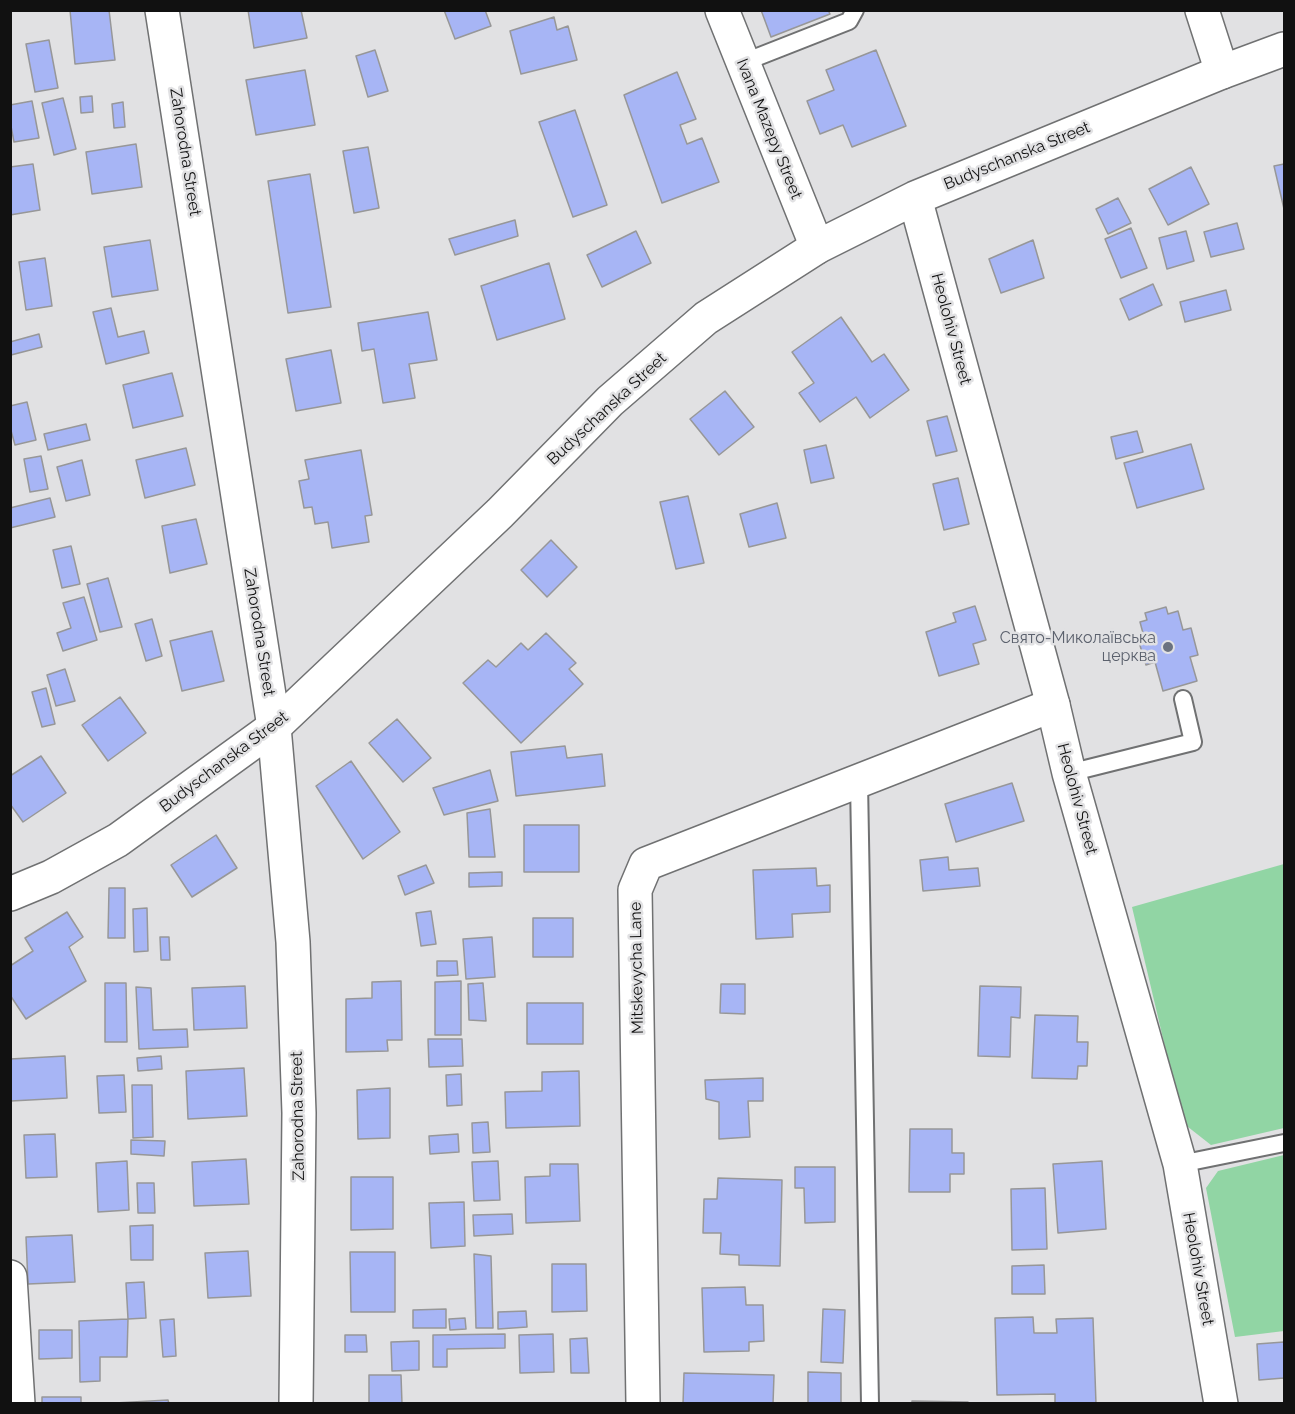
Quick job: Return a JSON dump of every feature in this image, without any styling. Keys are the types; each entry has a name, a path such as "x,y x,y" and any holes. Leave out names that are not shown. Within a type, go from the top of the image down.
{"street":[{"name":"Zahorodna Street","path":"162,10 274,727 293,942 299,1113 296,1404"},
{"name":"Ivana Mazepy Street","path":"722,10 817,247"},
{"path":"1202,10 1222,72"},
{"name":"Budyschanska Street","path":"10,894 51,877 118,840 274,727 500,513 610,401 706,318 817,247 915,198 1222,72 1284,49"},
{"name":"Heolohiv Street","path":"915,198 1053,705 1069,773 1180,1164 1221,1404"},
{"name":"Mitskevycha Lane","path":"643,1404 635,890 645,864 1053,705"},
{"path":"10,1277 18,1404"}],"lane":[{"path":"742,63 849,21 855,10"},
{"path":"1069,773 1192,742 1183,699"},
{"path":"859,782 870,1404"},
{"path":"1180,1164 1284,1143"}],"green space":[{"path":"1284,864 1284,1128 1211,1145 1183,1123 1132,907"},
{"path":"1284,1155 1284,1331 1235,1337 1206,1188 1218,1171"}],"building":[{"path":"70,10 109,10 115,60 75,64"},
{"path":"248,10 301,10 307,38 254,48"},
{"path":"444,10 485,10 491,26 455,39"},
{"path":"761,10 828,10 830,14 771,37"},
{"path":"554,17 557,30 568,26 577,60 521,74 510,31"},
{"path":"49,40 58,88 35,92 26,44"},
{"path":"375,50 388,91 368,97 356,56"},
{"path":"876,50 906,126 852,147 843,125 820,134 807,101 834,90 826,70"},
{"path":"305,70 315,125 256,135 246,80"},
{"path":"677,72 696,119 680,125 687,144 702,138 719,182 662,203 624,95"},
{"path":"92,96 93,112 81,113 80,97"},
{"path":"63,98 76,149 54,155 42,103"},
{"path":"32,101 39,138 14,142 10,105"},
{"path":"123,102 125,127 114,128 112,104"},
{"path":"575,110 607,205 573,217 539,122"},
{"path":"136,144 142,187 92,194 86,152"},
{"path":"368,147 379,208 354,213 343,151"},
{"path":"33,164 40,210 10,215 10,167"},
{"path":"1284,164 1284,209 1274,166"},
{"path":"1191,167 1209,204 1168,225 1149,189"},
{"path":"310,174 331,307 288,313 268,181"},
{"path":"1118,198 1131,223 1108,234 1096,209"},
{"path":"515,220 518,236 455,255 449,239"},
{"path":"1237,223 1244,249 1211,257 1204,232"},
{"path":"1131,228 1147,268 1121,278 1105,239"},
{"path":"636,231 651,263 602,287 587,255"},
{"path":"1186,231 1194,261 1167,269 1159,238"},
{"path":"150,240 158,290 112,297 104,247"},
{"path":"1033,240 1044,278 1001,293 989,259"},
{"path":"45,258 52,306 26,310 19,262"},
{"path":"549,263 565,319 497,340 481,286"},
{"path":"1153,284 1162,305 1129,320 1120,299"},
{"path":"1226,290 1231,310 1185,322 1180,302"},
{"path":"111,308 118,337 144,331 149,353 106,364 93,312"},
{"path":"428,312 437,360 409,364 415,398 383,403 374,349 362,351 358,323"},
{"path":"841,317 872,362 884,354 909,390 870,418 856,397 820,422 799,393 814,383 792,352"},
{"path":"39,334 42,347 11,355 10,342"},
{"path":"331,350 341,403 296,411 286,359"},
{"path":"172,373 183,416 133,428 123,385"},
{"path":"725,391 754,427 719,455 690,419"},
{"path":"27,402 36,440 15,445 10,427 10,406"},
{"path":"947,416 957,451 936,456 927,421"},
{"path":"86,424 90,440 48,450 44,434"},
{"path":"1137,431 1143,452 1116,459 1111,437"},
{"path":"1191,444 1204,489 1137,508 1124,463"},
{"path":"826,445 834,478 811,483 804,450"},
{"path":"186,448 195,485 145,498 136,460"},
{"path":"361,450 372,515 365,516 369,542 332,548 328,522 315,524 312,507 304,508 299,481 309,479 305,460"},
{"path":"41,456 48,489 30,492 24,459"},
{"path":"82,460 90,495 66,501 57,467"},
{"path":"958,478 969,524 944,530 933,484"},
{"path":"688,496 704,563 676,569 660,502"},
{"path":"50,498 55,517 10,528 10,508"},
{"path":"777,503 786,538 749,547 740,514"},
{"path":"196,519 207,564 170,573 162,526"},
{"path":"551,540 577,567 547,597 521,570"},
{"path":"71,546 80,584 62,588 53,550"},
{"path":"108,578 122,627 100,632 87,584"},
{"path":"84,597 97,640 63,651 57,633 71,628 63,603"},
{"path":"975,606 986,640 973,644 979,664 939,676 926,632 956,622 953,613"},
{"name":"Свято-Миколаївська церква","path":"1166,607 1168,614 1178,611 1183,630 1191,628 1198,655 1190,657 1197,681 1163,691 1155,662 1146,665 1138,639 1144,637 1140,622 1147,620 1145,613"},
{"path":"152,619 162,656 146,661 135,624"},
{"path":"212,631 224,681 182,691 170,641"},
{"path":"546,633 576,663 569,669 583,684 521,743 463,683 488,660 496,667 521,643 528,650"},
{"path":"65,669 75,701 56,706 47,675"},
{"path":"46,688 55,724 42,727 32,692"},
{"path":"120,697 146,733 108,761 82,725"},
{"path":"397,719 431,758 403,782 369,743"},
{"path":"565,746 567,758 602,754 605,786 516,796 511,752"},
{"path":"41,756 66,793 23,822 10,804 10,776"},
{"path":"351,761 400,832 363,859 316,786"},
{"path":"490,770 498,801 444,815 433,788"},
{"path":"1012,783 1024,821 956,842 945,804"},
{"path":"490,809 495,857 469,857 467,813"},
{"path":"524,825 579,825 579,872 524,872"},
{"path":"216,835 237,868 192,897 171,865"},
{"path":"948,857 949,870 978,868 980,886 923,891 920,860"},
{"path":"426,865 434,883 405,895 398,876"},
{"path":"816,868 817,886 830,885 830,912 792,914 793,937 756,939 753,870"},
{"path":"502,872 502,886 469,887 469,873"},
{"path":"109,888 125,888 125,938 108,938"},
{"path":"147,908 148,951 134,952 133,909"},
{"path":"431,911 436,944 421,946 416,913"},
{"path":"67,912 83,937 69,947 86,981 26,1019 10,995 10,966 33,951 25,938"},
{"path":"533,918 573,918 573,957 533,957"},
{"path":"160,937 169,937 170,960 161,960"},
{"path":"492,937 495,977 466,979 463,939"},
{"path":"437,961 457,961 458,975 437,976"},
{"path":"401,981 402,1040 387,1040 388,1051 346,1052 346,999 372,998 372,982"},
{"path":"461,981 461,1035 435,1035 435,982"},
{"path":"105,983 126,983 127,1042 105,1042"},
{"path":"483,983 486,1021 469,1020 468,984"},
{"path":"721,984 745,984 745,1014 720,1013"},
{"path":"245,986 247,1028 194,1030 192,988"},
{"path":"980,986 1021,987 1020,1018 1011,1017 1010,1057 978,1056"},
{"path":"136,987 151,988 153,1030 187,1029 188,1047 139,1049"},
{"path":"527,1003 583,1003 583,1044 527,1044"},
{"path":"1035,1015 1078,1016 1077,1042 1088,1042 1087,1066 1078,1066 1077,1079 1032,1078"},
{"path":"428,1039 462,1039 463,1066 429,1067"},
{"path":"65,1056 67,1098 11,1101 10,1059"},
{"path":"161,1056 162,1069 138,1071 137,1058"},
{"path":"244,1068 247,1116 188,1119 186,1071"},
{"path":"579,1071 580,1126 506,1128 505,1092 542,1091 542,1072"},
{"path":"461,1074 462,1105 447,1106 446,1075"},
{"path":"124,1075 126,1112 99,1113 97,1076"},
{"path":"763,1078 763,1101 748,1101 750,1137 719,1139 719,1102 706,1099 705,1080"},
{"path":"132,1085 152,1085 153,1137 133,1138"},
{"path":"390,1088 390,1138 358,1139 357,1090"},
{"path":"488,1122 490,1152 473,1153 472,1123"},
{"path":"910,1129 952,1129 952,1153 964,1153 964,1174 950,1174 950,1192 909,1192"},
{"path":"55,1134 57,1177 26,1178 24,1135"},
{"path":"458,1134 459,1152 430,1154 429,1136"},
{"path":"131,1140 165,1141 164,1156 131,1154"},
{"path":"246,1159 249,1204 194,1206 192,1162"},
{"path":"127,1161 129,1210 98,1212 96,1163"},
{"path":"498,1161 500,1200 474,1201 472,1162"},
{"path":"1102,1161 1106,1229 1058,1233 1053,1164"},
{"path":"550,1164 578,1164 580,1221 526,1223 525,1177 550,1176"},
{"path":"795,1167 835,1167 835,1222 805,1223 804,1188 795,1188"},
{"path":"351,1177 393,1177 393,1229 351,1230"},
{"path":"718,1178 782,1180 780,1266 739,1265 739,1255 720,1254 721,1233 703,1233 704,1199 717,1199"},
{"path":"137,1183 154,1183 155,1213 138,1213"},
{"path":"1045,1188 1047,1249 1012,1250 1011,1189"},
{"path":"464,1202 465,1246 431,1248 429,1203"},
{"path":"512,1214 513,1234 474,1236 473,1215"},
{"path":"153,1225 153,1260 131,1260 130,1226"},
{"path":"72,1235 75,1282 28,1284 26,1237"},
{"path":"248,1251 251,1296 208,1298 205,1253"},
{"path":"350,1252 395,1252 395,1312 351,1312"},
{"path":"474,1254 491,1256 493,1328 476,1328"},
{"path":"552,1264 586,1264 587,1311 552,1312"},
{"path":"1044,1265 1045,1294 1012,1294 1012,1266"},
{"path":"144,1282 146,1318 128,1319 126,1283"},
{"path":"745,1287 746,1305 763,1305 764,1341 749,1342 749,1351 704,1352 702,1288"},
{"path":"446,1309 446,1328 413,1328 413,1310"},
{"path":"823,1309 845,1310 843,1363 821,1362"},
{"path":"526,1311 527,1327 498,1329 498,1312"},
{"path":"1033,1317 1034,1333 1057,1333 1056,1319 1093,1318 1096,1404 1055,1404 1055,1394 997,1395 995,1318"},
{"path":"465,1318 466,1329 450,1330 449,1319"},
{"path":"128,1319 127,1357 100,1357 100,1381 80,1382 79,1321"},
{"path":"174,1319 176,1356 163,1357 160,1320"},
{"path":"39,1330 72,1330 72,1358 39,1359"},
{"path":"505,1334 505,1348 447,1349 447,1367 433,1367 433,1335"},
{"path":"553,1334 554,1372 520,1373 519,1335"},
{"path":"345,1335 366,1335 367,1352 345,1352"},
{"path":"587,1338 589,1373 571,1373 570,1339"},
{"path":"419,1341 419,1370 392,1371 391,1342"},
{"path":"1284,1342 1284,1378 1259,1380 1257,1344"},
{"path":"808,1372 841,1373 841,1404 808,1404"},
{"path":"684,1373 774,1375 773,1404 683,1404"},
{"path":"369,1375 401,1375 402,1404 369,1404"},
{"path":"42,1397 81,1397 81,1404 42,1404"},
{"path":"168,1400 169,1404 115,1404 115,1403"},
{"path":"912,1401 968,1402 968,1404 912,1404"}],"place":[{"name":"Свято-Миколаївська церква","path":"1168,647"}]}
